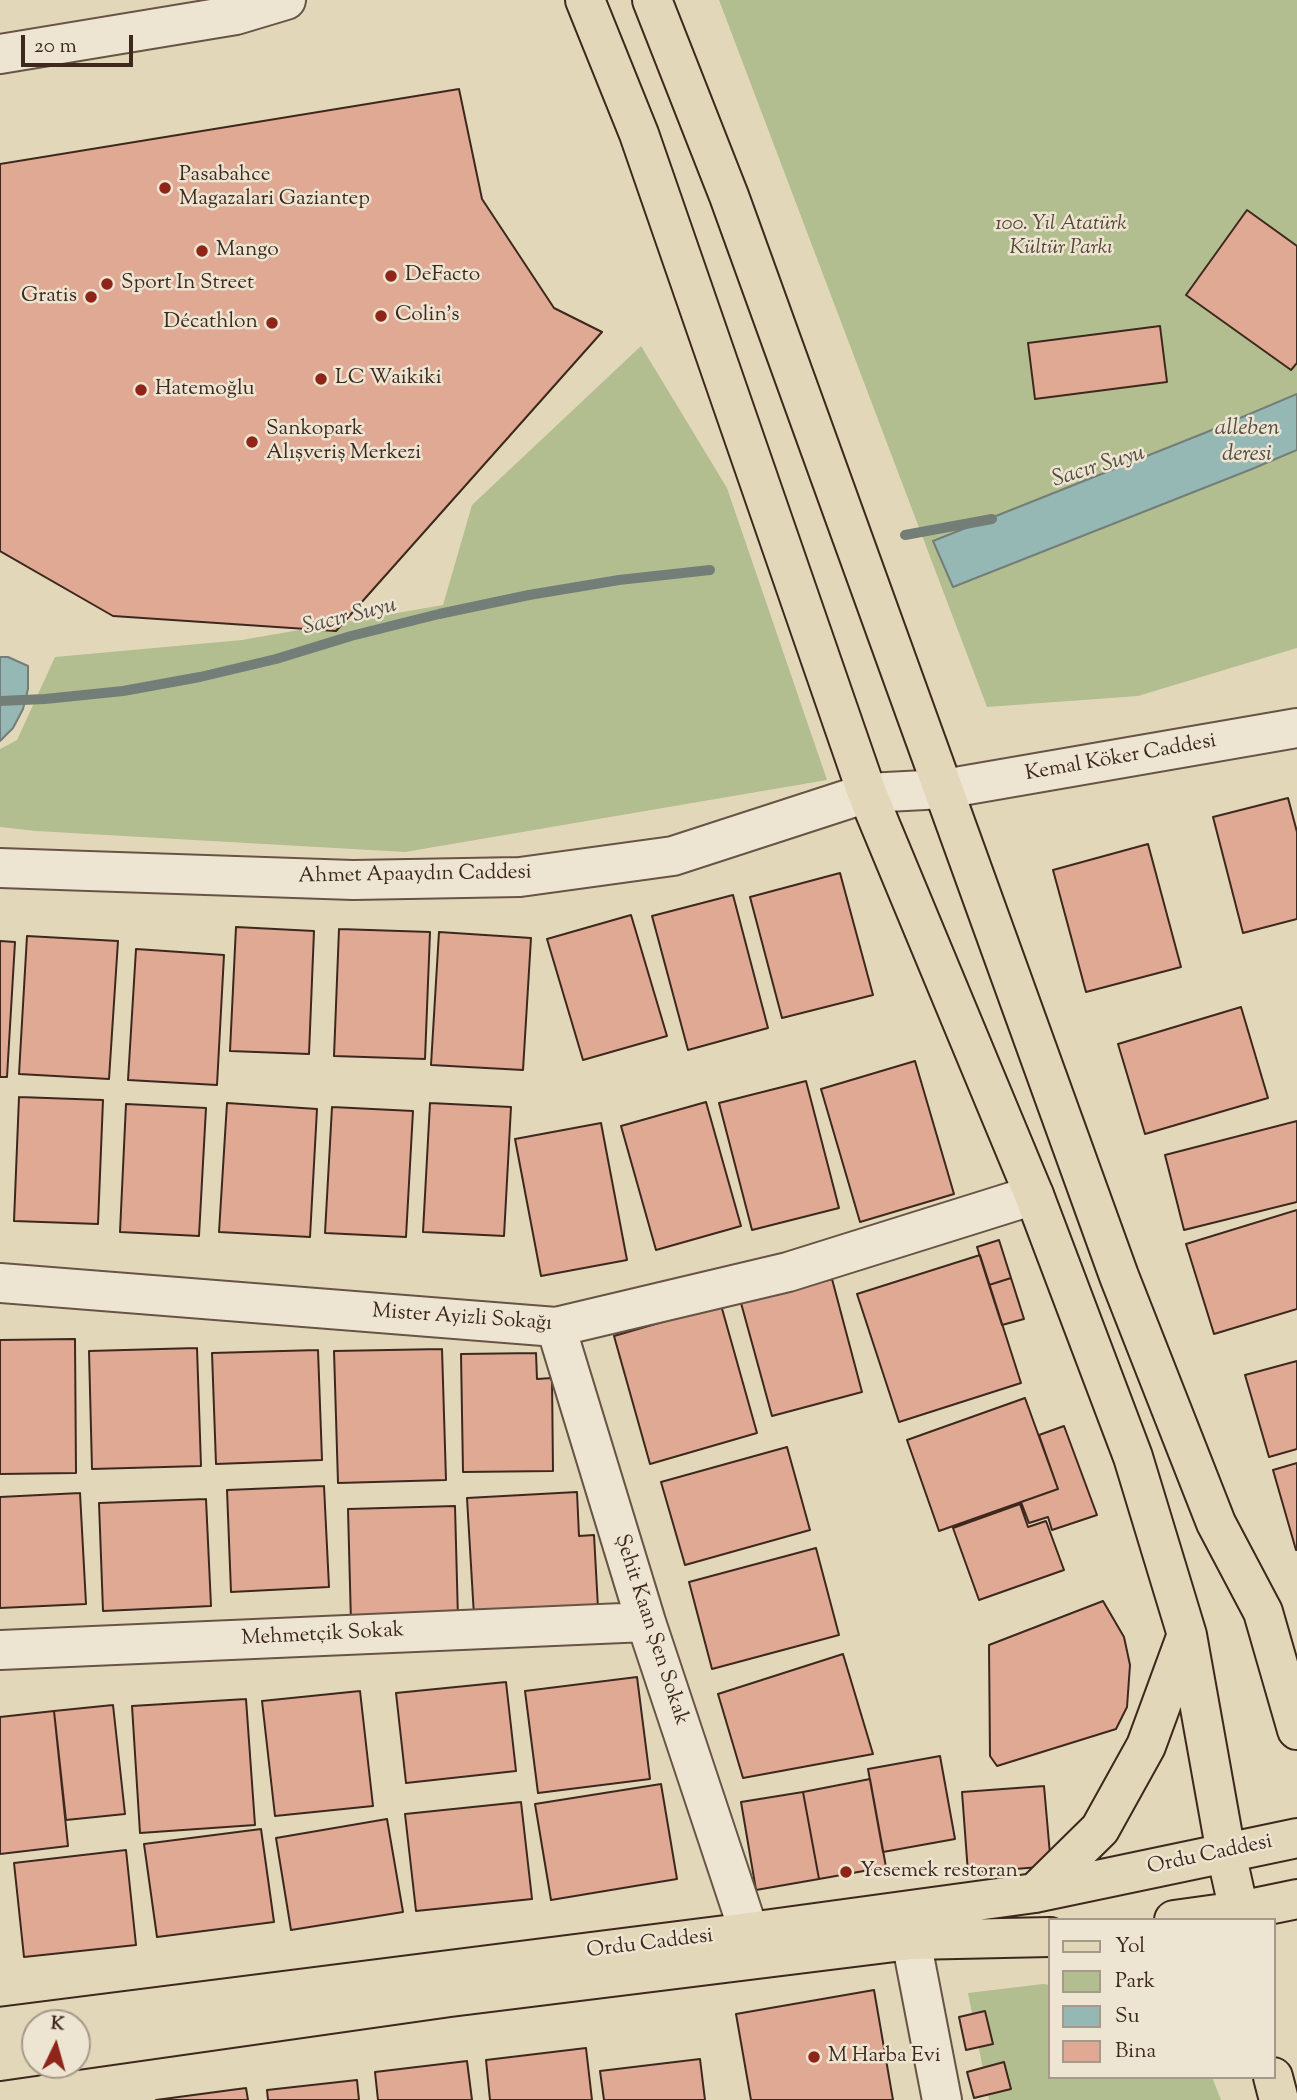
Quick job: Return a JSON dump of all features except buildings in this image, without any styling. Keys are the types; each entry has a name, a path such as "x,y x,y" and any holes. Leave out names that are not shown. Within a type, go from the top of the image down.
{"main road":[{"path":"585,0 639,134 867,793 1034,1195 1133,1457 1187,1635 1226,1853 1240,1915"},
{"path":"653,0 729,196 1119,1276 1216,1523 1263,1612 1297,1666"},
{"path":"1263,1612 1297,1730"},
{"path":"1035,1893 1100,1829 1146,1746 1187,1635"},
{"name":"Ordu Caddesi","path":"0,2027 1035,1893 1297,1838"},
{"path":"1200,1918 1240,1915 1297,1899"},
{"name":"Ordu Caddesi","path":"91,2048 450,1997 911,1940 1047,1939"},
{"path":"0,2061 21,2058"},
{"path":"1274,2079 1279,2100"}],"street":[{"path":"0,54 236,15 286,0"},
{"name":"Kemal Köker Caddesi","path":"944,789 1297,728"},
{"name":"Ahmet Apaaydın Caddesi","path":"0,868 353,880 520,877 673,856 867,793 944,789"},
{"name":"Mister Ayizli Sokağı","path":"0,1283 556,1327 788,1272 1034,1195"},
{"name":"Şehit Kaan Şen Sokak","path":"556,1327 646,1622 749,1932"},
{"name":"Mehmetçik Sokak","path":"0,1650 646,1622"},
{"path":"911,1940 942,2100"}],"green space":[{"name":"100. Yıl Atatürk Kültür Parkı","path":"719,0 1297,0 1297,648 1138,696 987,707"},
{"path":"641,346 727,488 827,780 405,852 0,827 0,749 17,740 55,657 242,640 443,605 472,505"},
{"path":"1048,1985 1048,2079 1213,2079 1221,2100 989,2100 968,1993"}],"water":[{"name":"alleben deresi","path":"1297,394 1297,450 953,587 933,541"},
{"path":"0,657 8,657 28,666 28,689 23,709 13,728 0,741"}],"waterway":[{"name":"Sacır Suyu","path":"905,535 992,519"},
{"name":"Sacır Suyu","path":"0,701 123,691 200,677 439,614 529,595 619,580 710,570"}],"place":[{"name":"Pasabahce Magazalari Gaziantep","path":"165,188"},
{"name":"Mango","path":"202,251"},
{"name":"DeFacto","path":"391,276"},
{"name":"Sport In Street","path":"107,284"},
{"name":"Gratis","path":"91,297"},
{"name":"Colin's","path":"381,316"},
{"name":"Décathlon","path":"272,323"},
{"name":"LC Waikiki","path":"321,379"},
{"name":"Hatemoğlu","path":"141,390"},
{"name":"Sankopark Alışveriş Merkezi","path":"252,442"},
{"name":"Yesemek restoran","path":"846,1872"},
{"name":"M Harba Evi","path":"814,2057"}]}
